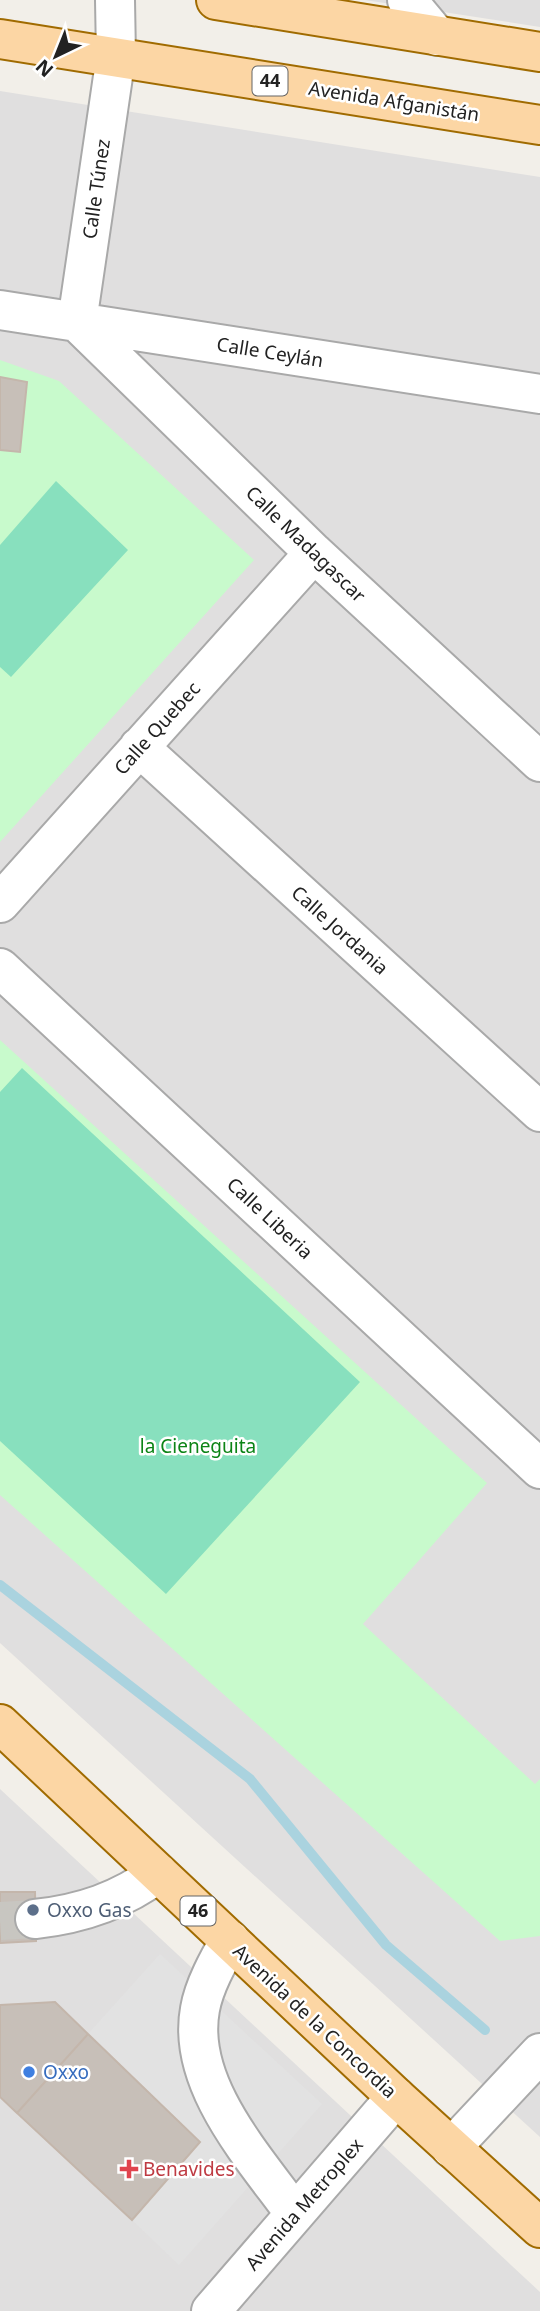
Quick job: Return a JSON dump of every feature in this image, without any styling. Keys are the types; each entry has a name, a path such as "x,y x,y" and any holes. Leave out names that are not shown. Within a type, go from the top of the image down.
{"main road":[{"path":"216,0 540,52"},
{"name":"Avenida Afganistán","path":"0,39 540,125"},
{"name":"Avenida de la Concordia","path":"0,1724 396,2097 540,2228"}],"street":[{"name":"Calle Túnez","path":"77,322 116,56 115,0"},
{"path":"407,0 437,36"},
{"name":"Calle Ceylán","path":"0,310 534,398"},
{"name":"Calle Madagascar","path":"77,322 314,553 540,762"},
{"name":"Calle Quebec","path":"0,903 314,553"},
{"name":"Calle Jordania","path":"139,747 540,1112"},
{"name":"Calle Liberia","path":"0,968 540,1469"},
{"path":"35,1919 87,1911 136,1889 158,1873"},
{"path":"230,1940 216,1965 200,2007 197,2035 203,2068 229,2123 295,2214"},
{"path":"451,2148 540,2053"},
{"name":"Avenida Metroplex","path":"211,2311 396,2097"}],"shaded area":[{"path":"365,0 540,0 540,27"},
{"path":"0,91 540,177 540,2137 0,1643"},
{"path":"0,1789 540,2292 540,2311 0,2311"},
{"path":"160,1954 322,2104 179,2265 132,2220 200,2142 88,2034"}],"green space":[{"path":"0,360 59,381 254,560 0,842"},
{"path":"56,481 128,550 11,677 0,667 0,545"},
{"name":"la Cieneguita","path":"0,1040 487,1483 363,1624 535,1784 540,1779 540,1936 500,1941 0,1495"},
{"path":"22,1068 360,1382 166,1594 0,1441 0,1092"}],"building":[{"path":"0,377 27,382 20,452 0,450"},
{"path":"0,1892 35,1892 36,1941 0,1943"},
{"path":"55,2002 88,2034 17,2113 0,2097 0,2005"},
{"path":"88,2034 200,2142 132,2220 17,2113"}],"waterway":[{"path":"0,1585 250,1779 386,1945 485,2030"}],"tunnel":[{"path":"0,1921 35,1919"}],"place":[{"name":"Oxxo Gas","path":"33,1910"},
{"name":"Oxxo","path":"29,2072"},
{"name":"Benavides","path":"129,2169"}]}
